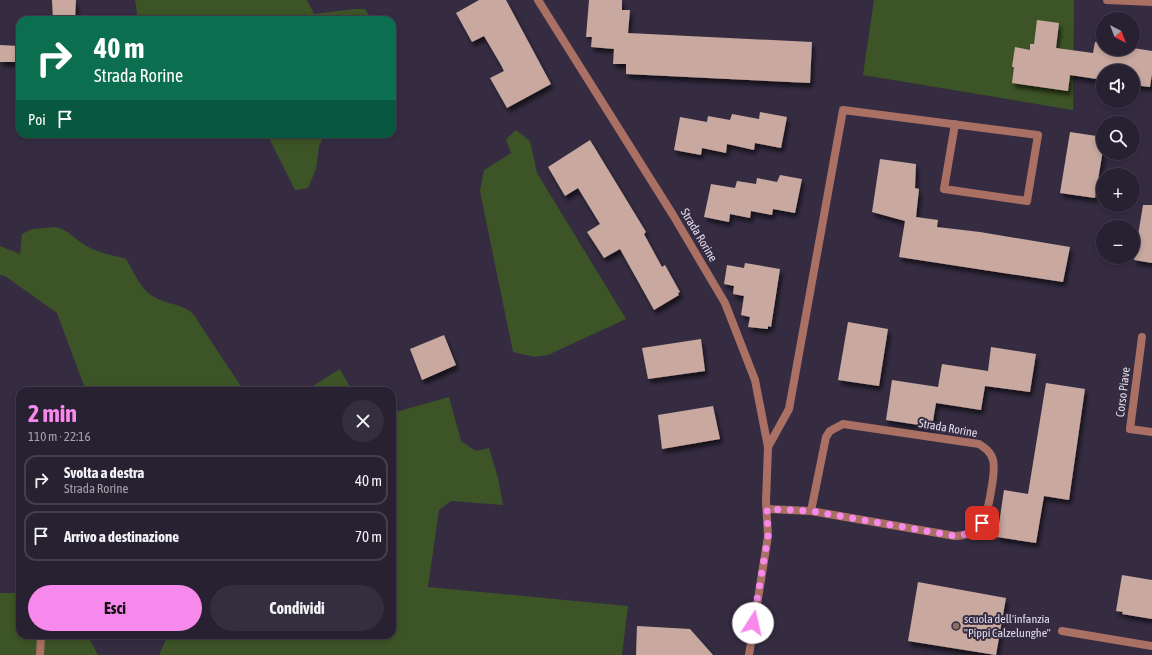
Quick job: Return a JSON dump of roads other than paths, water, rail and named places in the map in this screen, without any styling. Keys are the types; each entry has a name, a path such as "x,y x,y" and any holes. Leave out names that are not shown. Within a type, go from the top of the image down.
{"street":[{"name":"Strada Rorine","path":"538,0 673,215 725,303 755,380 768,447 768,536 749,655"},
{"path":"1107,0 1152,2"},
{"path":"768,447 789,409 843,110 955,124 1038,135 1027,200 944,189 955,124"},
{"name":"Corso Piave","path":"1142,337 1130,429 1152,432"},
{"name":"Strada Rorine","path":"767,509 811,511 955,536 963,536 977,529 985,515 993,461 986,448 979,444 843,424 830,431 826,437 811,511"},
{"path":"1062,631 1152,646"},
{"path":"40,655 41,639"}],"place":[{"name":"scuola dell'infanzia \"Pippi Calzelunghe\"","path":"956,626"}]}
